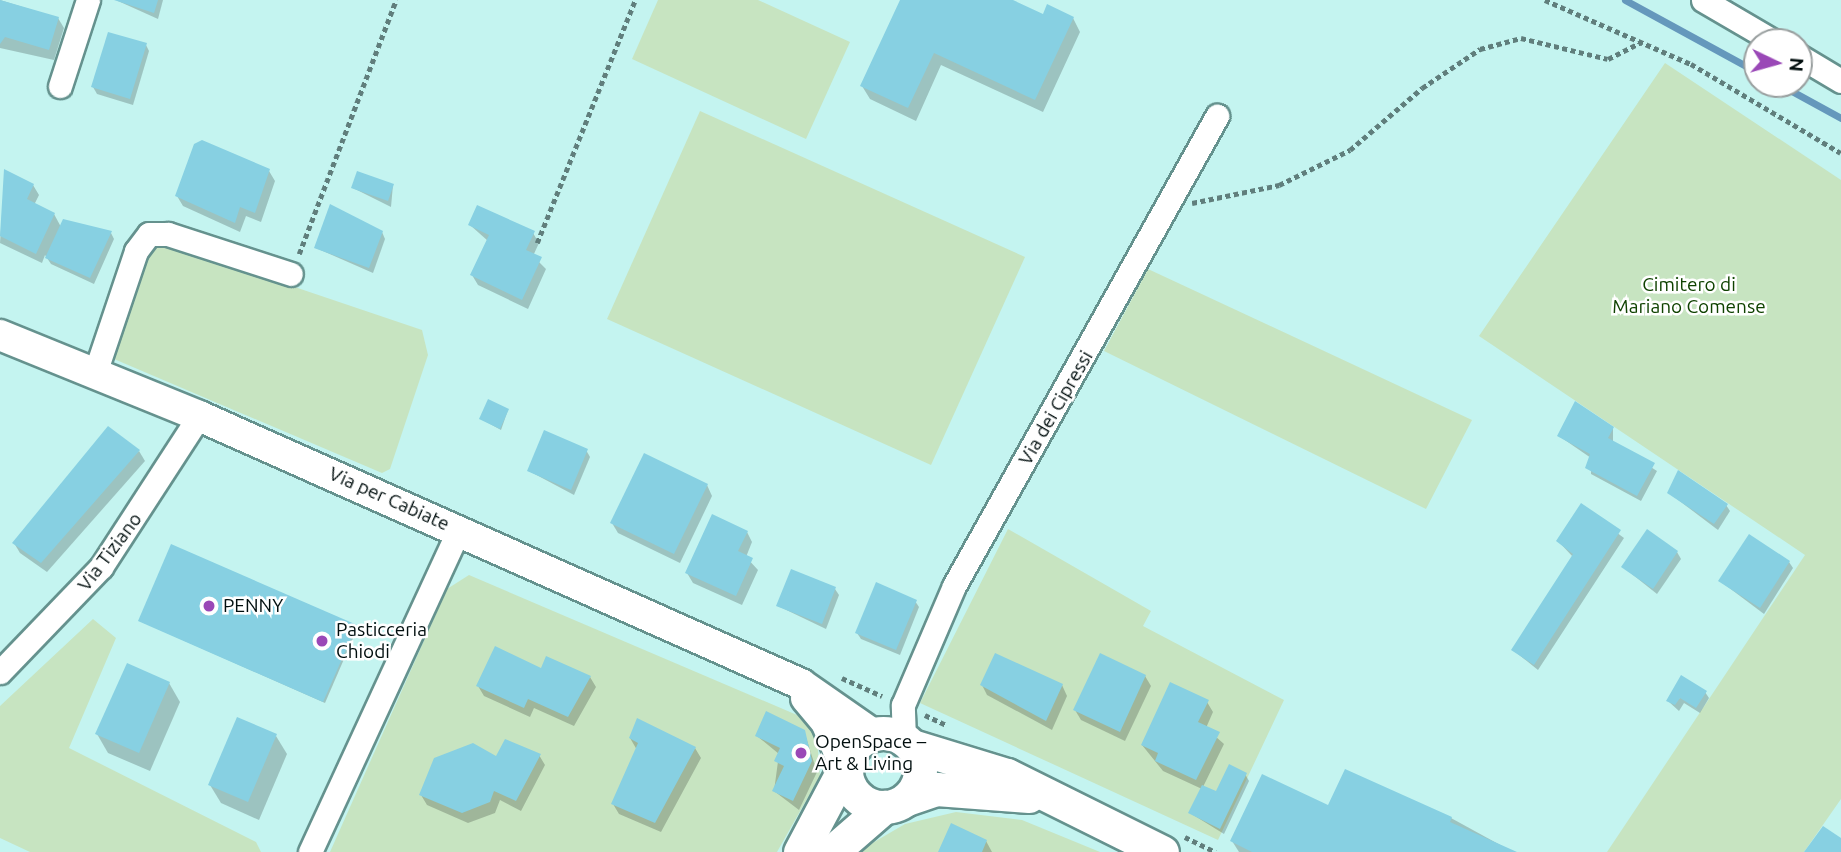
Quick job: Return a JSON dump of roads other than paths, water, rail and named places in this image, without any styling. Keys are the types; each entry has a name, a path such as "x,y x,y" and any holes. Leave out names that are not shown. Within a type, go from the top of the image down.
{"main road":[{"path":"832,852 896,803 920,777 896,740"},
{"path":"800,852 859,741 896,740 997,771 1042,797 1163,852"},
{"path":"845,766 857,797 896,803 945,789 1042,797"}],"street":[{"path":"60,86 88,0"},
{"path":"1703,0 1750,28"},
{"path":"1813,64 1841,81"},
{"name":"Via dei Cipressi","path":"896,740 904,705 959,577 1170,205 1217,116"},
{"path":"95,373 136,251 149,234 168,234 291,274"},
{"name":"Via per Cabiate","path":"0,335 199,416 459,529 772,673"},
{"name":"Via Tiziano","path":"0,672 106,561 199,416"},
{"path":"310,852 459,529"},
{"path":"772,673 819,694 896,740"},
{"path":"772,673 821,714 845,766"}],"waterway":[{"path":"1625,0 1743,64"},
{"path":"1805,98 1841,118"}],"place":[{"name":"PENNY","path":"209,606"},
{"name":"Pasticceria Chiodi","path":"322,641"},
{"name":"OpenSpace – Art & Living","path":"801,753"}],"park label":[{"name":"Cimitero di Mariano Comense","path":"1689,296"}]}
